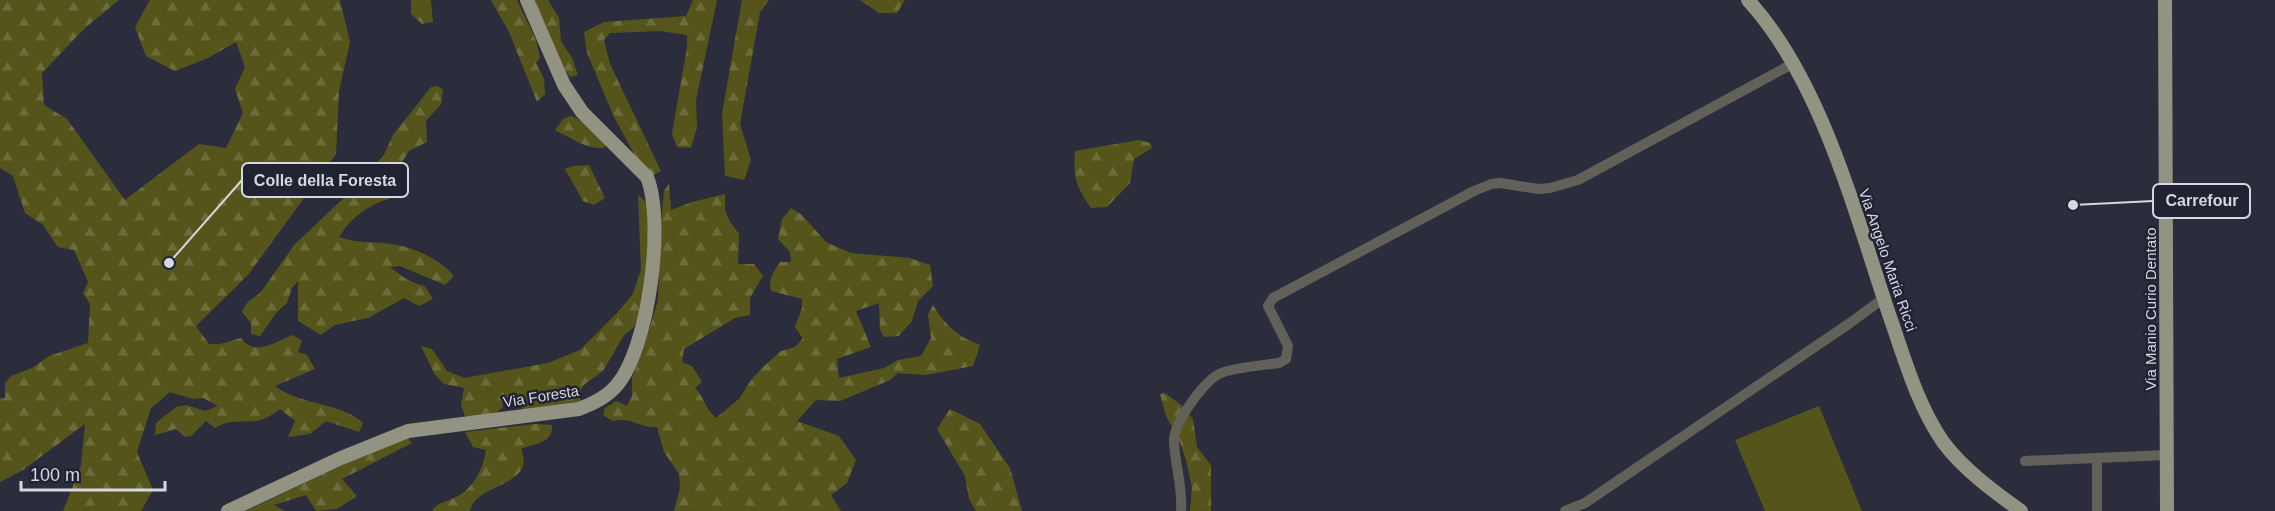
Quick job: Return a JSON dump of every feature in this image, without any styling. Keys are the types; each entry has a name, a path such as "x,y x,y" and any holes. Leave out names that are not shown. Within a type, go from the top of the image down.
{"main road":[{"name":"Via Foresta","path":"228,511 384,439 408,431 579,409 603,399 618,384 630,363 646,317 651,284 653,190 647,177 582,112 564,85 527,0"},
{"name":"Via Angelo Maria Ricci","path":"1748,0 1778,37 1794,63 1839,166 1912,380 1931,423 1960,462 2021,511"},
{"name":"Via Manio Curio Dentato","path":"2165,0 2168,511"}],"street":[{"path":"1181,511 1181,485 1174,440 1176,430 1193,401 1220,374 1279,363 1286,359 1289,352 1288,346 1268,306 1273,298 1491,184 1550,188 1578,180 1794,63"},
{"path":"1565,511 1594,496 1884,298"},
{"path":"2025,460 2167,455"},
{"path":"2097,458 2097,511"}],"green space":[{"path":"0,0 119,0 85,28 42,73 44,105 67,119 125,200 199,144 226,148 243,113 235,89 245,67 236,42 208,58 175,71 146,56 135,27 150,0 340,0 350,42 339,91 336,154 248,275 196,326 209,344 220,344 241,338 252,347 259,347 293,335 302,341 298,352 307,355 315,369 275,386 297,397 354,416 363,423 359,432 326,421 310,434 288,437 295,421 280,409 262,420 232,422 215,428 206,421 191,436 185,437 176,429 155,435 156,423 176,407 187,405 205,411 218,406 203,398 193,399 170,392 151,408 137,452 153,490 141,511 63,511 81,466 85,424 23,470 0,482 0,398 5,398 5,383 11,376 32,368 49,356 88,343 90,304 83,293 88,282 74,250 58,247 43,225 25,213 13,176 0,168"},
{"path":"411,0 431,0 433,22 422,24 411,14"},
{"path":"491,0 517,0 536,40 540,58 536,63 544,79 545,94 537,102 509,32"},
{"path":"535,0 548,0 559,18 561,41 572,58 578,75 570,77 554,55"},
{"path":"693,0 717,0 696,100 697,127 691,148 677,147 672,134 687,35 660,31 610,33 604,40 610,64 661,171 653,175 641,166 614,117 587,53 584,32 604,22 686,16"},
{"path":"742,0 769,0 760,12 740,124 751,160 744,180 725,176 722,114"},
{"path":"860,0 905,0 897,13 879,13"},
{"path":"438,86 443,90 441,104 426,121 427,142 409,151 387,185 391,198 361,213 349,223 339,237 408,248 434,259 454,276 445,285 400,266 390,267 409,281 425,286 433,299 419,306 404,298 368,318 335,325 321,335 298,321 298,281 292,288 287,303 277,312 260,336 251,334 251,323 242,312 247,303 261,292 294,245 346,196 384,155 393,135 431,87"},
{"path":"571,116 592,128 606,147 587,146 555,130 563,119"},
{"path":"1139,140 1150,143 1152,148 1134,159 1130,183 1107,207 1091,208 1077,181 1075,151"},
{"path":"589,165 605,198 594,205 583,201 565,169"},
{"path":"669,184 671,210 725,194 725,210 739,234 738,264 754,264 763,276 750,298 750,315 735,318 684,349 682,362 692,366 702,382 695,388 716,418 739,399 763,367 781,351 795,347 803,338 795,327 802,308 802,299 771,291 770,287 772,276 780,262 791,262 790,252 778,239 782,219 791,208 802,215 826,242 851,253 910,258 930,265 933,286 918,301 912,321 899,336 884,337 880,330 879,303 856,311 871,347 837,359 839,378 884,368 898,360 921,356 931,338 928,315 933,305 953,330 980,345 973,366 926,375 898,373 890,380 840,401 816,400 797,421 839,436 856,460 847,483 831,495 841,511 674,511 680,488 679,474 664,452 657,427 625,420 613,421 603,415 605,408 616,401 627,406 632,396 632,378 658,300 664,191"},
{"path":"638,195 649,205 643,306 634,327 624,335 603,371 581,389 580,402 523,411 520,399 502,399 503,407 494,414 481,419 465,416 461,405 464,388 444,384 435,375 421,346 432,349 447,371 464,378 548,363 580,350 633,294 641,270"},
{"path":"1165,393 1181,405 1193,419 1197,447 1211,465 1211,511 1190,511 1192,487 1178,437 1166,416 1160,394"},
{"path":"1819,406 1862,511 1765,511 1735,440"},
{"path":"950,409 980,424 1010,468 1022,511 976,511 969,499 965,476 937,429"},
{"path":"535,424 552,425 549,436 542,442 521,449 524,461 521,471 513,478 483,494 470,511 432,511 438,505 465,491 479,473 486,450 473,447 465,432"},
{"path":"408,438 412,443 342,479 357,496 337,509 316,511 306,495 274,505 285,511 246,511 390,442"}],"place":[{"name":"Carrefour","path":"2073,205"},
{"name":"Colle della Foresta","path":"169,263"}]}
